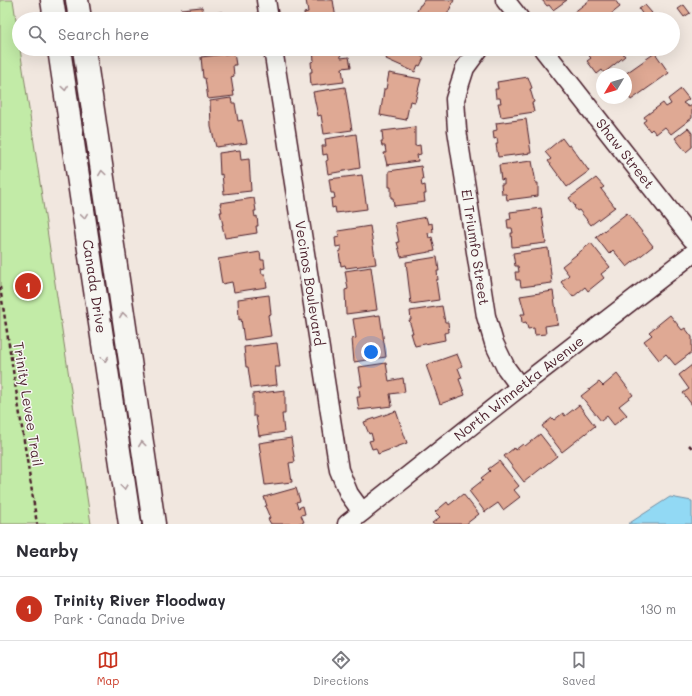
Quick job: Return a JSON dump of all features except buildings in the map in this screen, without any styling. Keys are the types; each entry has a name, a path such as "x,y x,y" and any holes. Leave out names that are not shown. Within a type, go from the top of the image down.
{"street":[{"path":"52,0 54,12"},
{"path":"77,0 79,12"},
{"path":"266,0 268,12"},
{"path":"505,0 512,12"},
{"name":"Canada Drive","path":"60,56 130,524"},
{"name":"Canada Drive","path":"85,56 154,524"},
{"name":"Vecinos Boulevard","path":"274,56 339,470 349,494 362,512"},
{"name":"El Triumfo Street","path":"474,56 465,68 455,99 457,130 486,316 494,342 506,368 520,387"},
{"name":"Shaw Street","path":"548,56 692,239"},
{"name":"North Winnetka Avenue","path":"347,524 520,387 689,262"}],"path":[{"name":"Trinity Levee Trail","path":"0,287 37,524"},
{"path":"688,445 692,448"}],"green space":[{"path":"0,0 13,0 15,12 12,12 12,56 21,56 91,524 0,524"}],"water":[{"path":"670,497 692,501 692,524 628,524"}],"place":[{"name":"Trinity River Floodway","path":"28,286"}]}
